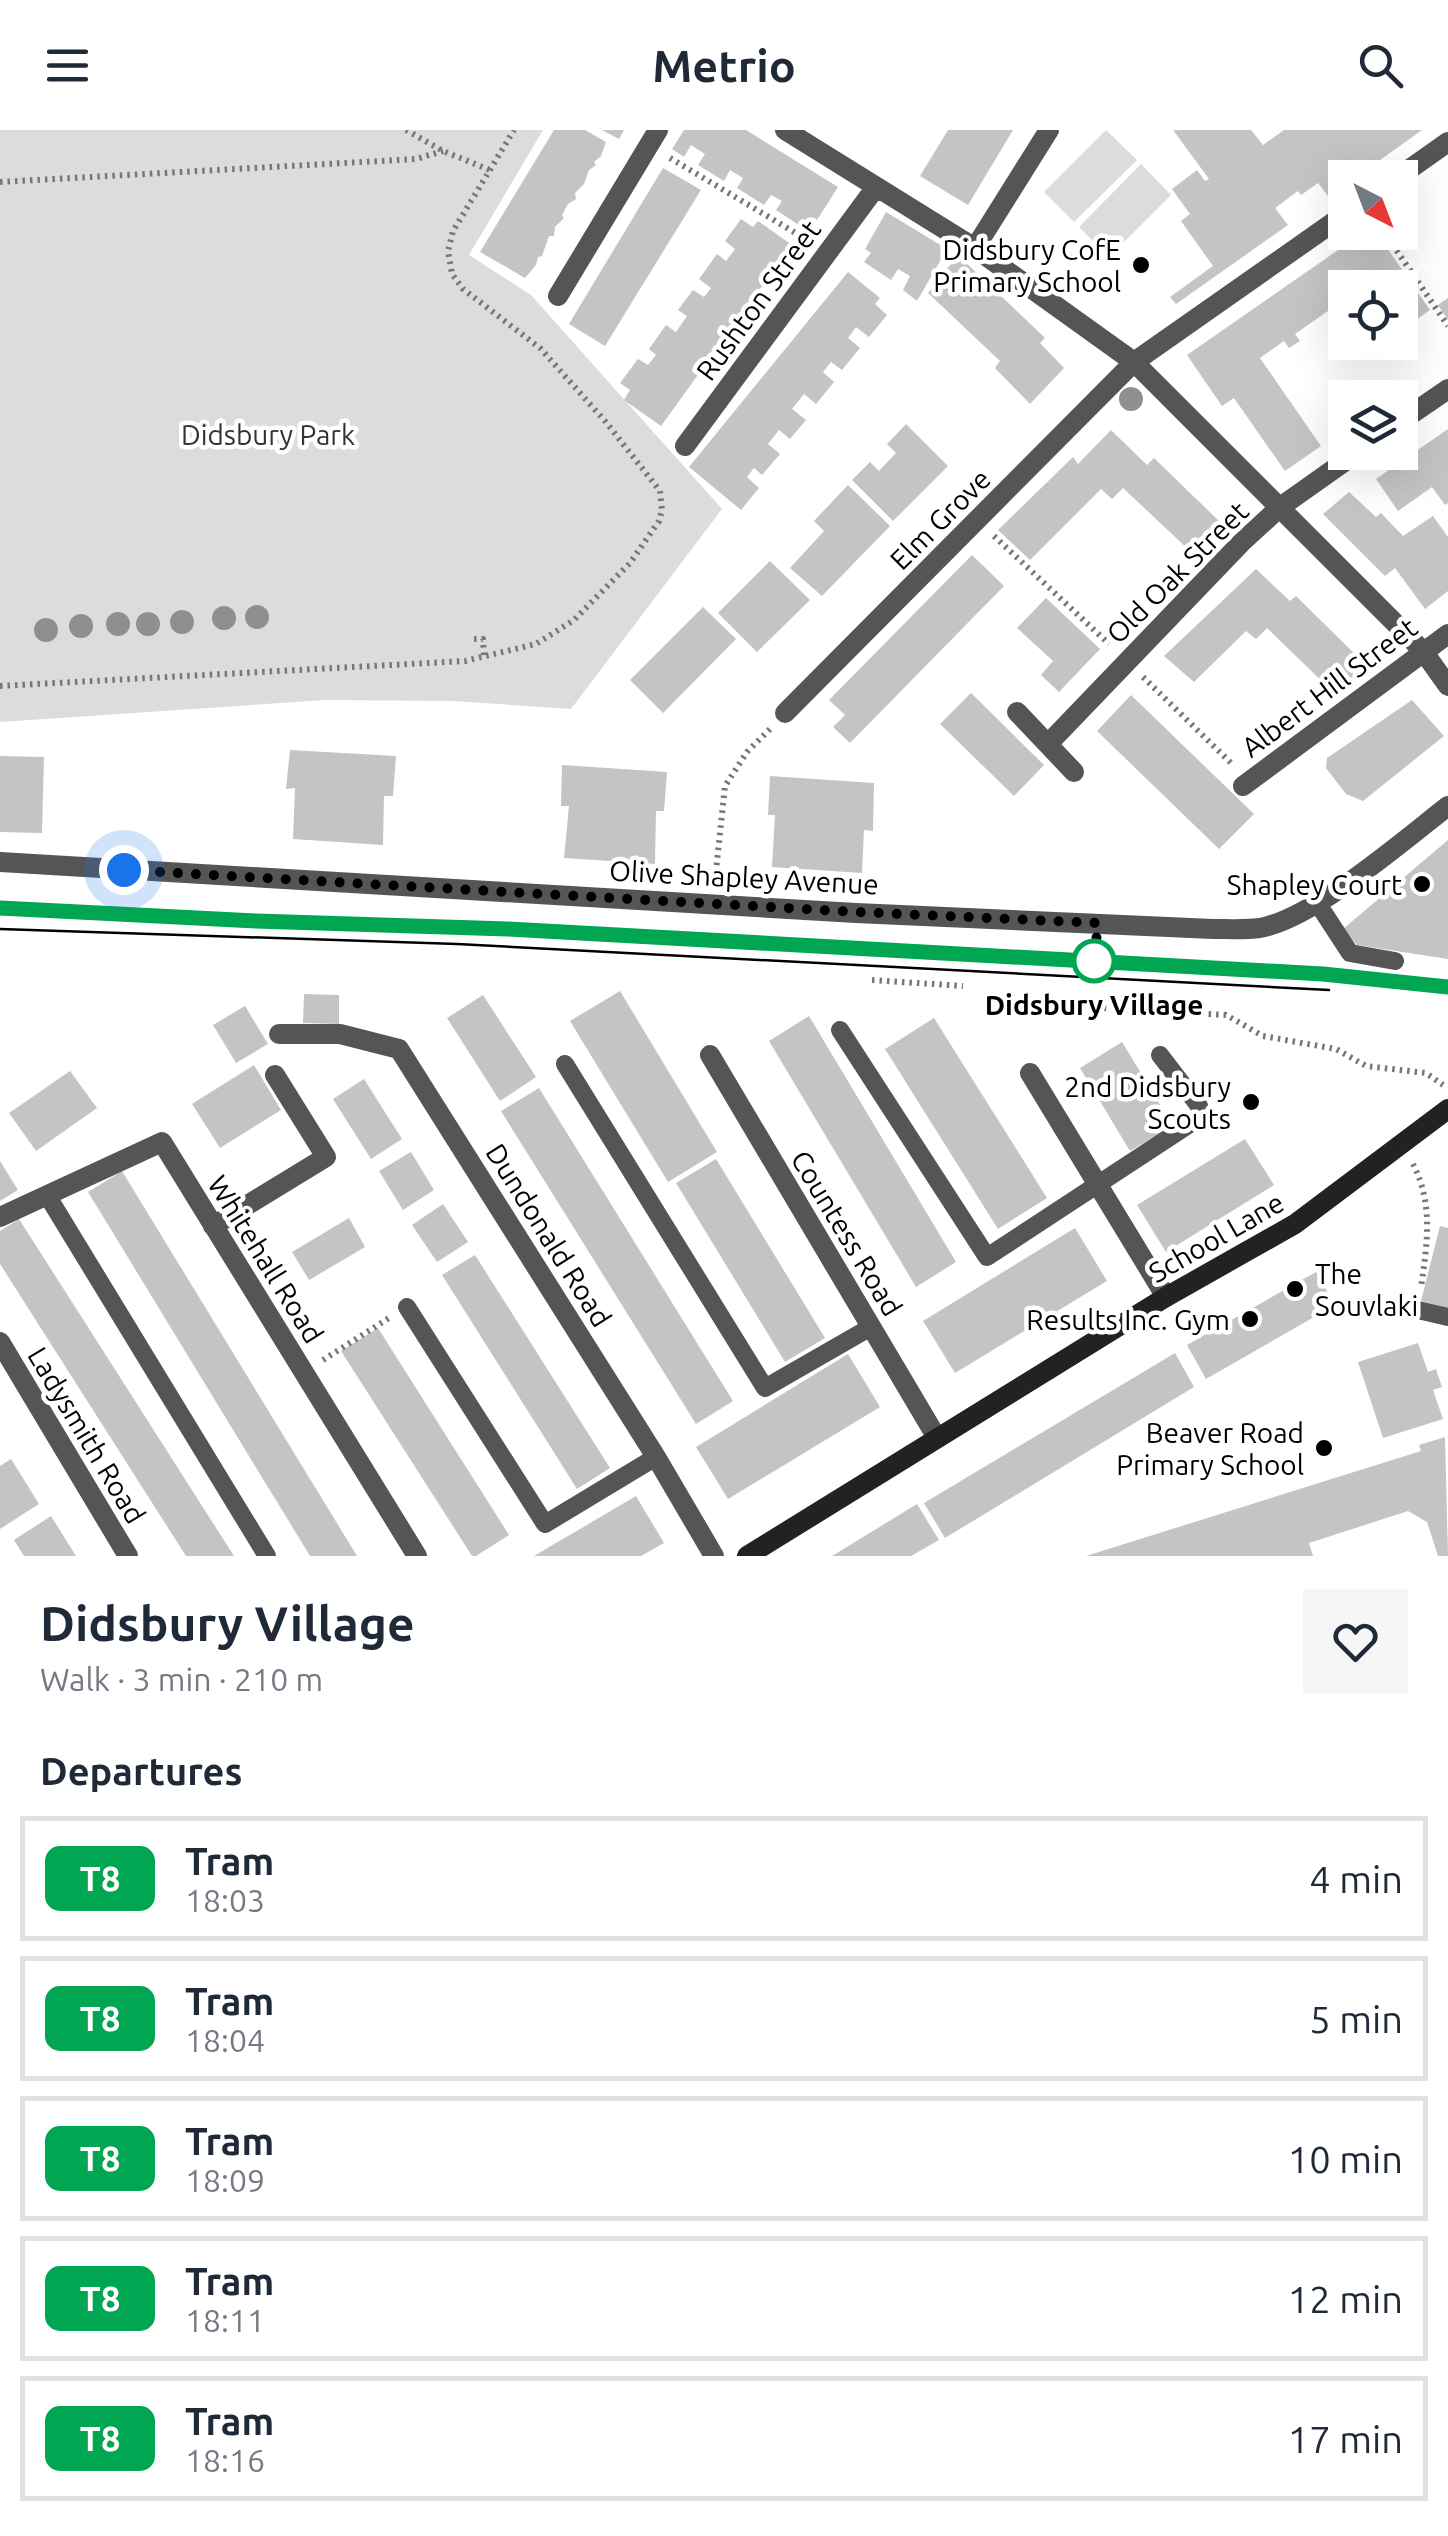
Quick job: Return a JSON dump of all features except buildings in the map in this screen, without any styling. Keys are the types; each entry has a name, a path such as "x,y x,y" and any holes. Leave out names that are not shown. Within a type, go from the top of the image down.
{"street":[{"path":"785,130 974,248 1134,362 1423,651 1448,686"},
{"path":"974,248 1049,130"},
{"path":"558,296 654,138"},
{"path":"1418,163 1448,142"},
{"name":"Rushton Street","path":"685,446 876,186"},
{"name":"Elm Grove","path":"785,713 1134,362 1328,226"},
{"path":"1418,410 1448,389"},
{"name":"Old Oak Street","path":"1048,744 1241,543 1279,508 1333,470"},
{"name":"Albert Hill Street","path":"1246,783 1448,634"},
{"path":"1017,712 1074,772"},
{"name":"Olive Shapley Avenue","path":"0,862 1213,929 1260,928 1353,879 1448,806"},
{"name":"Dundonald Road","path":"279,1034 340,1034 400,1049 714,1556"},
{"name":"Countess Road","path":"710,1055 937,1438"},
{"path":"1030,1073 1166,1297"},
{"path":"213,1226 326,1156 275,1075"},
{"name":"School Lane","path":"747,1556 1166,1297 1295,1224 1448,1109"},
{"name":"Whitehall Road","path":"0,1216 162,1142 418,1556"},
{"name":"Ladysmith Road","path":"0,1342 128,1556"}],"lane":[{"path":"1316,901 1350,953 1395,961"},
{"path":"840,1030 987,1257 1202,1116 1199,1106 1160,1055"},
{"path":"565,1064 764,1388 871,1327"},
{"path":"47,1195 267,1556"},
{"path":"407,1307 545,1524 656,1457"},
{"path":"1418,1310 1448,1316"}],"path":[{"path":"406,130 490,170"},
{"path":"0,686 465,661 536,644 574,620 630,563 659,521 660,491 540,348 462,289 452,274 448,251 453,232 514,130"},
{"path":"654,138 828,252"},
{"path":"0,182 416,159 444,151"},
{"path":"1396,250 1448,326"},
{"path":"977,520 1128,661 1246,783"},
{"path":"474,639 483,638 484,656"},
{"path":"712,902 725,786 747,752 785,713"},
{"path":"872,980 963,986"},
{"path":"1086,997 1084,1008 1226,1015 1263,1036 1336,1050 1366,1066 1426,1073 1448,1089"},
{"path":"1402,1143 1424,1186 1428,1206 1418,1310"},
{"path":"303,1372 407,1307"}],"green space":[{"name":"Didsbury Park","path":"0,130 543,130 469,255 531,295 722,509 571,709 453,701 325,700 0,722"},
{"path":"1106,130 1137,160 1074,222 1044,192"},
{"path":"1141,164 1171,195 1109,257 1079,227"}],"tram line":[{"path":"0,908 508,929 1323,974 1448,987"},
{"name":"T8","path":"0,908 545,931 1323,974 1448,987"},
{"path":"0,929 457,944 1329,990"}],"place":[{"name":"Didsbury CofE Primary School","path":"1141,265"},
{"name":"Shapley Court","path":"1422,884"},
{"name":"Didsbury Village","path":"1094,961"},
{"name":"2nd Didsbury Scouts","path":"1251,1102"},
{"name":"The Souvlaki","path":"1295,1289"},
{"name":"Results Inc. Gym","path":"1250,1319"},
{"name":"Beaver Road Primary School","path":"1324,1448"}],"route":[{"path":"124,870 1098,923 1094,961"}]}
